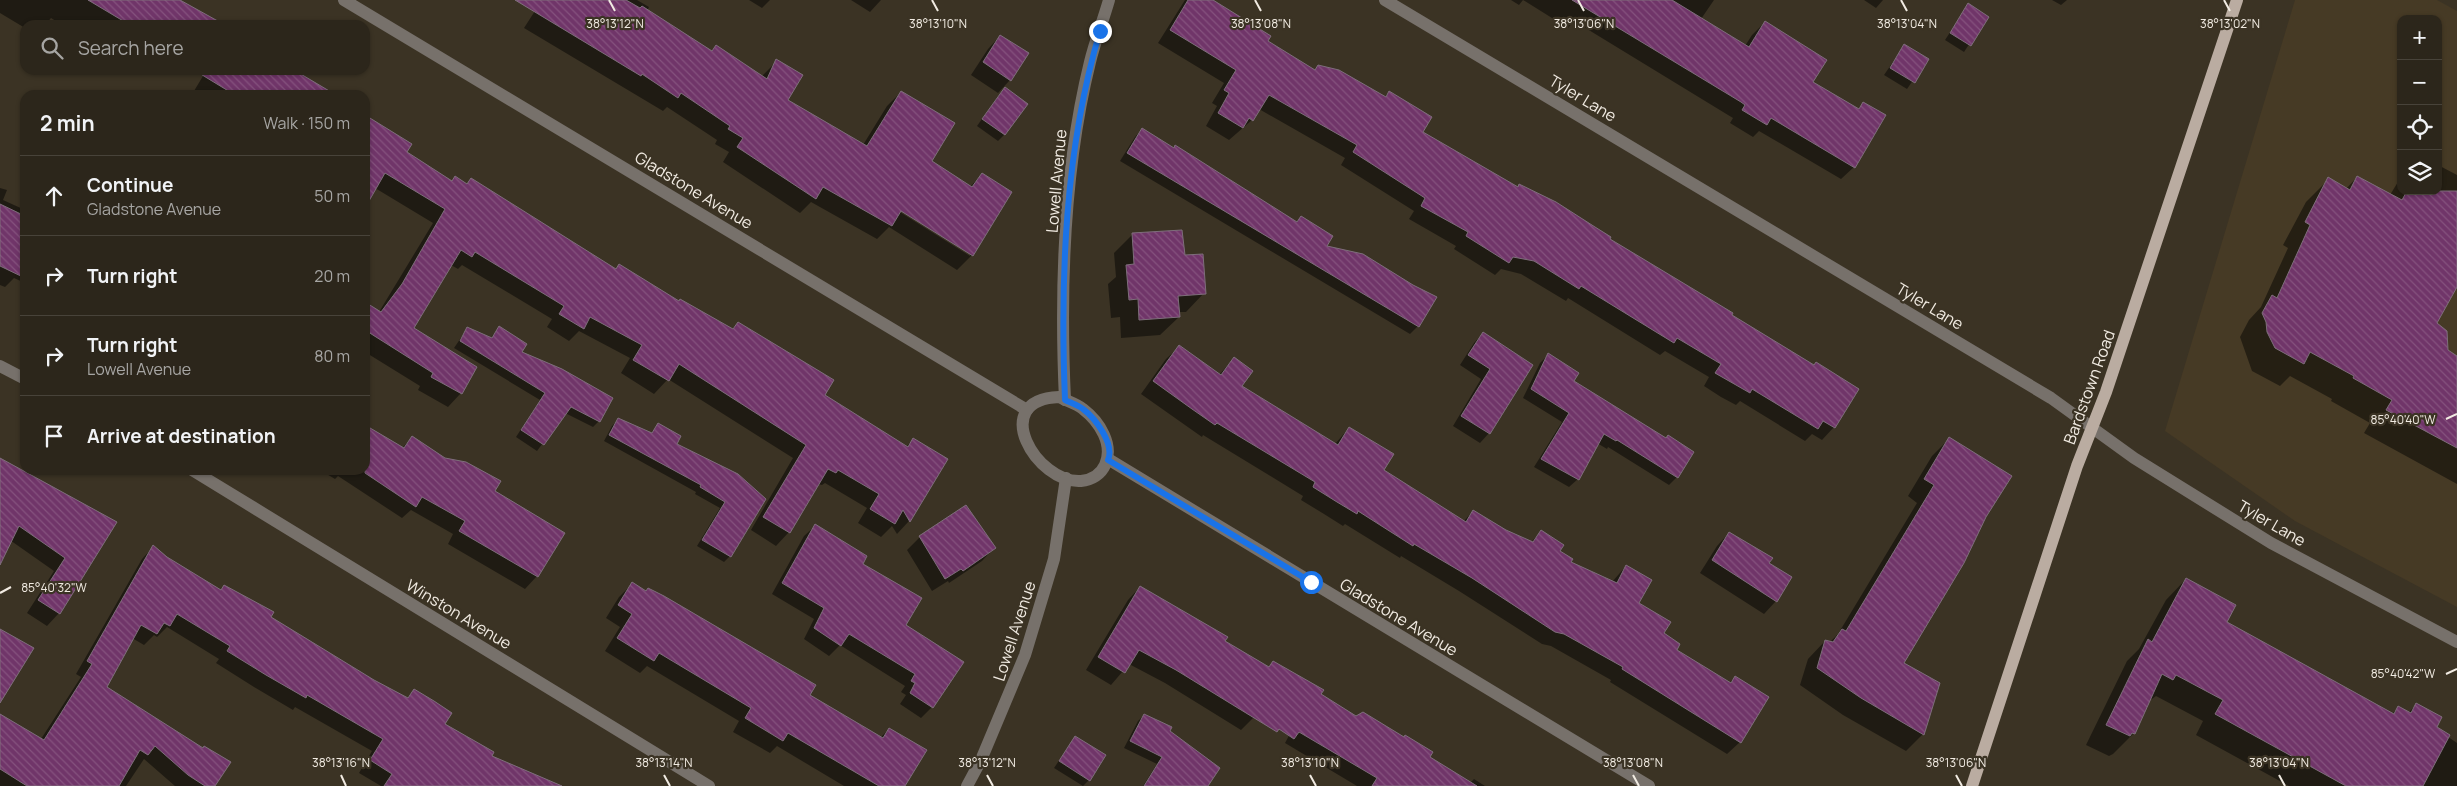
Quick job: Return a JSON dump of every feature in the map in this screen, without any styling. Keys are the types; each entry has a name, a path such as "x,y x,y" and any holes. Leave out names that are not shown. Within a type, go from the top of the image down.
{"main road":[{"name":"Bardstown Road","path":"1972,786 2077,466 2106,392 2237,0"}],"street":[{"name":"Gladstone Avenue","path":"344,0 1027,410"},
{"name":"Lowell Avenue","path":"1065,400 1063,355 1067,224 1076,131 1090,62 1109,0"},
{"name":"Tyler Lane","path":"1385,0 1946,334 2092,426 2134,458 2271,543 2457,642"},
{"path":"0,366 20,376"},
{"path":"1059,397 1065,400 1083,409 1097,424 1108,441 1110,456 1103,470 1094,478 1083,481 1070,481 1050,470 1037,458 1026,440 1021,427 1027,410 1043,398 1059,397"},
{"name":"Gladstone Avenue","path":"1108,460 1649,786"},
{"name":"Winston Avenue","path":"200,475 709,786"},
{"name":"Lowell Avenue","path":"967,786 988,744 1025,655 1054,559 1066,478"}],"shaded area":[{"path":"2295,0 2437,0 2457,11 2457,607 2295,521 2165,431"}],"building":[{"path":"88,0 180,0 216,20 122,20"},
{"path":"515,0 626,0 640,8 642,6 712,51 716,45 767,79 776,59 803,75 788,100 867,146 901,91 955,123 932,161 972,187 982,173 1012,192 973,256 901,211 892,226 823,187 816,199 737,147 743,138 728,129 730,126 681,93 678,98 642,74 641,76"},
{"path":"1188,0 1213,0 1271,36 1268,41 1315,70 1318,65 1339,70 1386,97 1389,91 1432,117 1423,132 1518,187 1519,184 1556,202 1611,237 1610,239 1733,313 1732,315 1814,365 1816,362 1859,389 1835,428 1823,421 1818,429 1752,389 1750,393 1715,373 1721,364 1677,338 1674,343 1581,286 1579,289 1534,261 1513,257 1509,263 1466,236 1468,232 1421,206 1425,198 1353,152 1357,145 1269,95 1253,121 1249,118 1243,128 1218,113 1229,93 1224,90 1236,70 1170,30"},
{"path":"1572,0 1672,0 1749,47 1765,21 1827,60 1813,82 1859,109 1863,102 1886,115 1855,168 1771,118 1767,125 1742,110 1745,105 1741,102"},
{"path":"1968,3 1989,17 1971,46 1950,33"},
{"path":"1000,35 1029,53 1011,81 983,62"},
{"path":"1904,44 1929,59 1915,83 1890,68"},
{"path":"202,75 302,75 328,90 227,90"},
{"path":"1005,87 1028,104 1005,135 982,119"},
{"path":"370,118 412,144 407,152 452,181 455,176 467,184 471,178 616,269 619,264 679,301 680,299 733,329 738,322 834,380 825,395 908,447 913,438 948,459 910,522 903,510 895,524 870,509 879,494 838,470 836,473 828,469 790,533 763,517 806,445 679,364 669,381 633,360 642,345 590,317 584,329 559,314 564,306 475,252 472,257 461,250 414,328 477,367 462,394 431,377 433,373 370,333 370,305 381,312 402,284 445,209 385,173 370,199"},
{"path":"1142,128 1174,148 1175,145 1297,222 1301,216 1333,236 1327,246 1363,254 1413,285 1437,297 1419,327 1127,153"},
{"path":"2357,176 2402,200 2405,195 2442,195 2442,191 2457,191 2457,287 2437,323 2447,331 2448,350 2457,356 2457,448 2386,410 2392,400 2353,378 2354,376 2310,352 2304,364 2275,348 2267,332 2266,322 2262,313 2272,295 2277,298 2310,225 2305,222 2328,177 2350,190"},
{"path":"0,204 20,214 20,276 0,266"},
{"path":"1182,230 1185,255 1203,254 1206,294 1178,296 1180,317 1139,320 1138,299 1129,300 1126,265 1134,264 1132,233"},
{"path":"499,326 527,344 522,352 562,369 613,398 600,422 571,407 544,445 521,430 545,393 460,341 467,327 492,338"},
{"path":"1483,332 1533,365 1490,434 1461,416 1490,369 1468,355"},
{"path":"1179,345 1221,375 1234,357 1253,371 1242,386 1338,445 1349,427 1394,454 1384,470 1466,522 1473,510 1506,530 1533,542 1541,530 1564,545 1560,551 1573,559 1571,562 1617,583 1626,565 1652,580 1639,603 1671,622 1664,633 1680,644 1677,650 1731,683 1735,676 1769,697 1741,743 1622,669 1623,667 1564,634 1555,632 1472,578 1414,544 1413,546 1358,511 1357,514 1337,502 1313,487 1315,482 1217,423 1215,425 1192,409 1153,381"},
{"path":"1548,353 1579,373 1574,381 1666,438 1668,435 1694,452 1678,478 1604,434 1579,480 1541,459 1569,413 1531,389"},
{"path":"618,418 652,433 658,423 681,436 677,444 738,474 766,499 731,557 702,540 725,502 700,487 701,485 609,435"},
{"path":"370,428 404,448 412,436 445,458 466,462 501,481 495,491 565,533 538,577 459,531 465,521 422,497 416,507 368,475 370,475"},
{"path":"1949,437 2012,476 1986,517 1964,563 1904,663 1940,683 1924,735 1861,698 1817,668 1825,640 1833,642 1842,629 1846,631 1934,485 1924,479"},
{"path":"0,458 20,469 20,475 31,475 117,522 60,614 38,600 65,558 19,526 0,565"},
{"path":"966,505 996,548 963,571 961,569 945,579 919,536"},
{"path":"815,524 867,556 863,564 922,598 906,625 964,662 933,708 910,693 915,683 911,681 915,674 849,634 841,646 814,628 824,608 782,583"},
{"path":"1729,532 1773,558 1769,563 1792,577 1777,602 1712,560"},
{"path":"153,545 167,557 221,590 224,585 274,612 271,617 374,680 408,698 414,689 434,701 452,713 445,724 494,752 492,756 562,786 384,786 392,774 370,760 383,739 307,695 306,698 266,675 227,651 230,646 177,614 170,626 164,623 157,634 141,625 107,687 203,748 204,746 231,762 215,786 205,786 188,775 155,746 148,755 140,750 119,786 27,786 0,769 0,714 44,740 92,664 87,661"},
{"path":"2186,578 2236,605 2227,622 2394,714 2398,706 2411,713 2416,703 2442,717 2437,727 2450,735 2423,786 2346,786 2215,714 2223,700 2176,675 2173,680 2162,674 2135,734 2132,733 2130,736 2106,725 2148,639 2152,642"},
{"path":"632,582 646,591 648,588 664,596 816,685 810,695 883,738 889,728 927,750 905,786 879,786 788,733 783,741 745,718 751,708 659,653 654,661 617,638 632,614 618,605"},
{"path":"1140,586 1228,637 1225,641 1269,667 1273,661 1324,690 1321,694 1356,716 1363,712 1404,737 1405,735 1433,752 1430,757 1477,786 1372,786 1377,778 1299,732 1294,739 1279,729 1277,732 1176,670 1139,650 1125,673 1098,657"},
{"path":"0,629 34,648 0,703"},
{"path":"1144,714 1172,727 1170,731 1220,768 1208,786 1144,786 1162,757 1130,741"},
{"path":"1075,736 1106,755 1090,781 1059,761"}],"route":[{"path":"1100,31 1090,62 1076,131 1067,224 1063,355 1065,400 1083,409 1097,424 1108,441 1110,456 1108,460 1311,582"}]}
